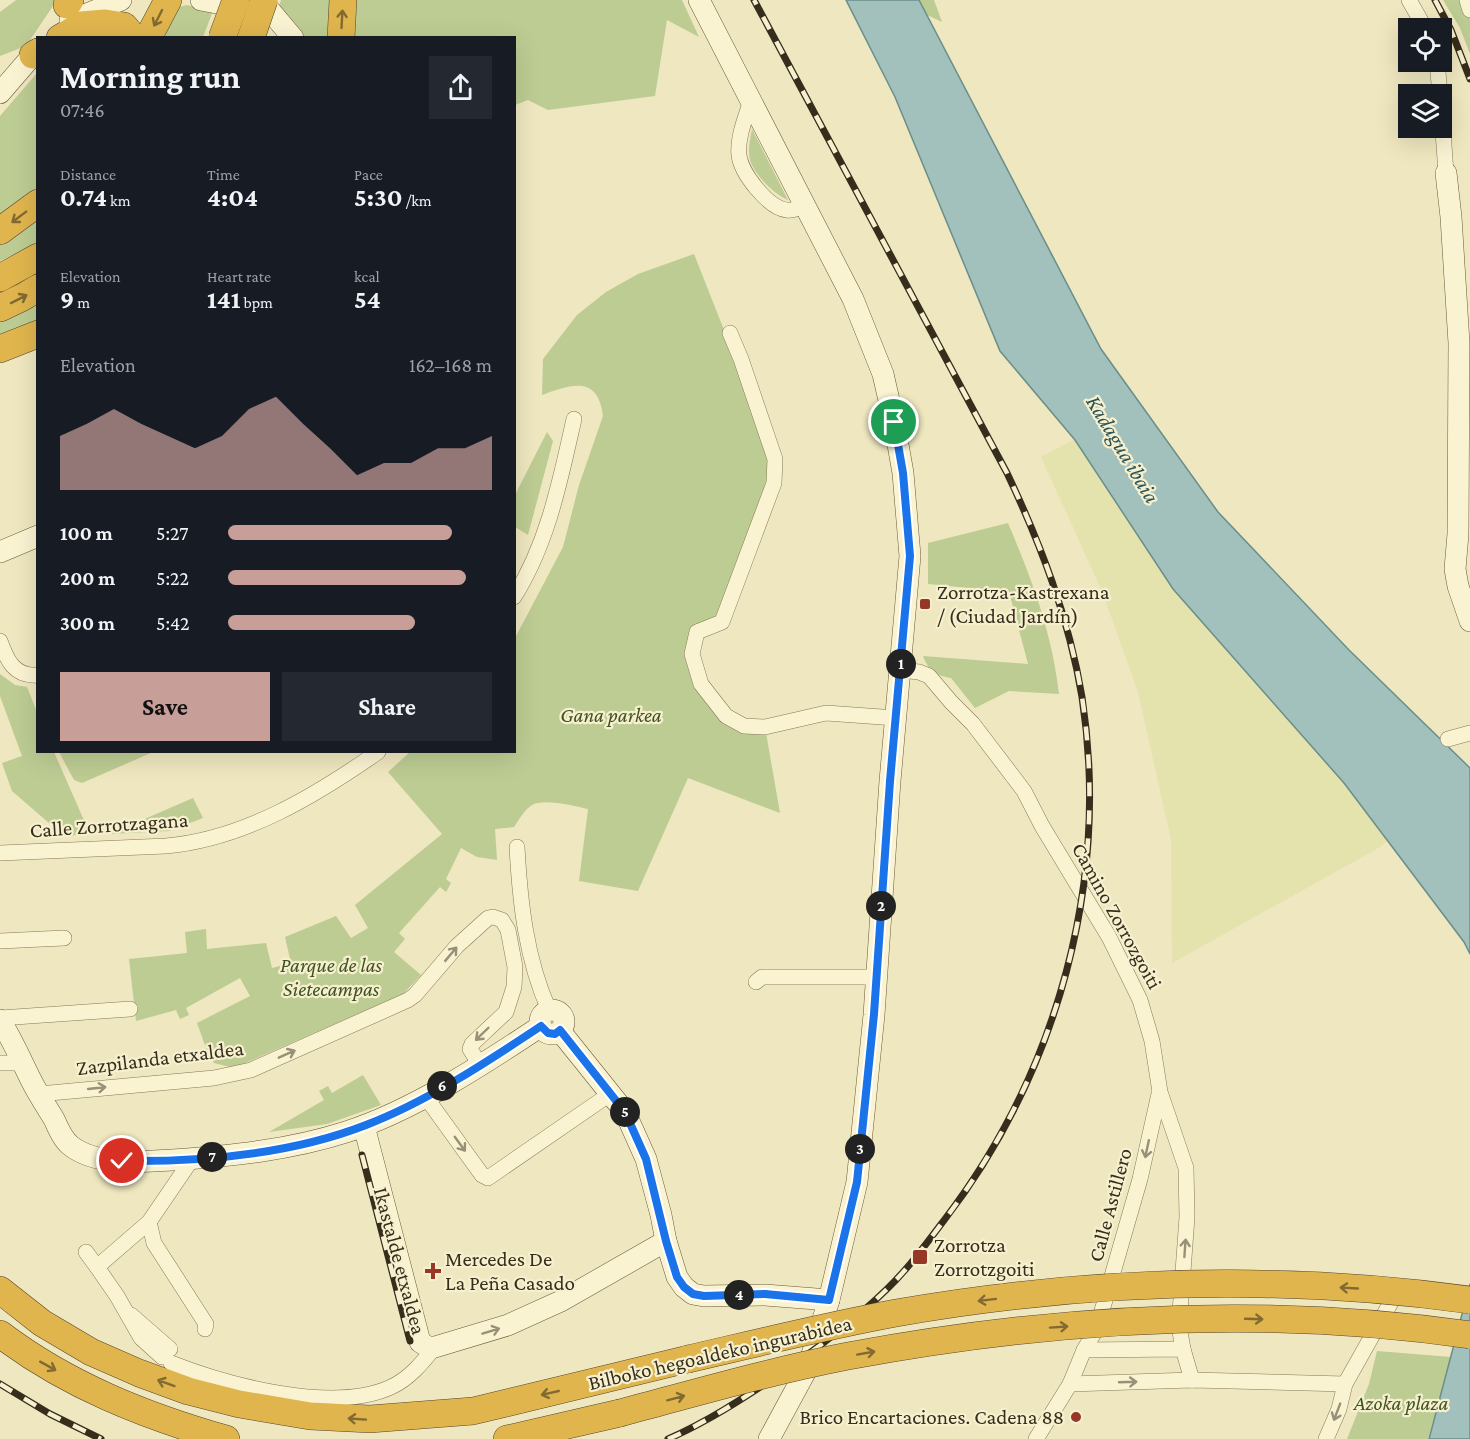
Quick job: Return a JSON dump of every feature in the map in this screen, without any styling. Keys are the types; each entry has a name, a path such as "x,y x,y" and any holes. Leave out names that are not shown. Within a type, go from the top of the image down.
{"highway":[{"path":"149,36 168,0"},
{"path":"223,36 236,0"},
{"path":"253,36 262,0"},
{"path":"341,36 343,0"},
{"path":"61,36 82,26 105,23 124,26 132,36"},
{"path":"0,231 36,204"},
{"path":"0,278 36,258"},
{"path":"0,308 36,289"},
{"path":"0,349 36,335"},
{"name":"Bilboko hegoaldeko ingurabidea","path":"0,1290 42,1323 91,1352 188,1391 239,1404 310,1416 370,1419 473,1411 688,1359 895,1314 978,1301 1068,1291 1241,1284 1350,1288 1470,1300"},
{"name":"Bilboko hegoaldeko ingurabidea","path":"507,1439 620,1413 768,1374 846,1357 1026,1329 1140,1321 1231,1318 1334,1321 1431,1329 1470,1335"},
{"path":"0,1334 27,1355 127,1406 178,1426 226,1439"}],"street":[{"path":"53,36 68,22 121,0"},
{"path":"201,0 222,4 246,18 260,36"},
{"path":"262,0 291,36"},
{"path":"699,0 865,326 883,374 894,422 903,473 910,556 857,1182 829,1300 808,1367 769,1439"},
{"path":"1409,0 1419,18"},
{"path":"1467,0 1470,10"},
{"path":"49,36 70,2"},
{"path":"0,93 36,53"},
{"path":"751,100 742,129 740,163 752,184 779,207 787,210 805,205"},
{"path":"1443,138 1464,365 1455,569 1458,586 1470,621"},
{"path":"730,333 775,459 774,483 722,622 697,632 692,654 701,684 726,716 744,726 765,727 826,713 896,718"},
{"path":"516,593 539,550 549,522 574,419"},
{"path":"0,552 36,537"},
{"path":"0,641 7,661 14,668 23,675 36,675"},
{"name":"Camino Zorrozgoiti","path":"901,670 919,672 929,676 973,724 1024,791 1109,938 1140,1000 1152,1041 1160,1092 1186,1168 1187,1217 1179,1326 1192,1380"},
{"path":"1448,739 1470,733"},
{"name":"Calle Zorrotzagana","path":"0,853 166,846 219,836 262,820 320,790 376,753"},
{"path":"517,847 519,880 529,946 538,986 550,1022 576,1049 625,1112 646,1159 677,1277 693,1294 704,1296 765,1294 829,1300"},
{"name":"Zazpilanda etxaldea","path":"39,1094 214,1078 251,1070 408,1000 429,980 457,946 488,918 493,917 502,920 508,930 515,967 514,987 506,1012 472,1044 470,1049 480,1065"},
{"path":"0,941 63,938"},
{"path":"756,982 762,977 876,977"},
{"path":"130,1009 0,1019 39,1094 68,1143 81,1153 122,1161 192,1159 264,1151 308,1143 364,1126 425,1096 550,1022"},
{"path":"0,1063 23,1063"},
{"name":"Calle Astillero","path":"1036,1439 1070,1384 1096,1328 1140,1179 1160,1092"},
{"path":"425,1096 482,1175 488,1178 610,1094"},
{"name":"Ikastalde etxaldea","path":"364,1126 420,1342 428,1347 508,1326 561,1301 666,1241"},
{"path":"98,1267 149,1222 192,1159"},
{"path":"149,1222 154,1243 197,1308 206,1324 205,1329"},
{"path":"86,1252 98,1267 141,1338 167,1356 220,1381 301,1396 353,1397 372,1394 391,1387 411,1374 435,1347"},
{"path":"1326,1439 1339,1409 1346,1384 1403,1280"},
{"path":"1084,1350 1183,1348"},
{"path":"1070,1384 1192,1380 1346,1384"}],"green space":[{"path":"16,0 57,0 26,46 0,56 0,12"},
{"path":"281,0 336,0 332,36 298,36 278,8"},
{"path":"354,0 682,0 699,37 667,20 655,96 548,110 528,100 516,105 516,36 352,36"},
{"path":"919,0 934,0 942,22 927,15"},
{"path":"1443,0 1470,0 1470,54 1460,28"},
{"path":"187,5 213,11 203,36 165,36 178,7"},
{"path":"36,74 36,190 0,217 0,116"},
{"path":"752,129 788,200 766,184 751,163 749,150"},
{"path":"36,217 36,244 0,261 0,245"},
{"name":"Gana parkea","path":"694,254 775,459 722,622 697,632 692,654 726,716 765,727 780,813 688,778 638,891 579,881 588,809 559,803 537,803 522,815 514,827 495,829 497,860 477,857 461,848 446,879 451,883 446,892 440,887 399,933 405,939 394,952 421,975 403,994 234,1068 214,1063 197,1023 250,996 240,978 186,1008 189,1015 180,1019 176,1010 136,1021 129,959 187,953 185,932 206,929 207,949 266,943 272,968 291,963 285,937 336,916 351,938 368,928 355,905 442,834 388,772 409,753 516,753 516,636 563,547 579,485 603,416 600,403 589,388 572,386 542,395 543,359 577,315 606,292 638,274"},
{"path":"36,304 36,321 0,337 0,322"},
{"path":"547,432 553,441 528,535 516,528 516,493"},
{"path":"1075,439 1173,589 1344,783 1387,841 1382,846 1172,963 1171,840 1138,692 1102,591 1041,457"},
{"path":"1008,523 1040,607 1056,671 1059,694 1009,691 975,708 951,678 933,672 923,656 1028,664 1009,592 928,584 928,543"},
{"path":"0,674 15,685 27,687 36,710 36,753 54,753 90,834 64,836 12,791 2,763 22,756 0,696"},
{"path":"60,753 151,753 82,783 74,780"},
{"path":"193,798 203,818 169,831 110,834"},
{"path":"363,1075 381,1105 327,1124 269,1132 324,1100 319,1091 328,1086 332,1093"},
{"name":"Azoka plaza","path":"1377,1351 1451,1357 1428,1439 1347,1439 1369,1384"}],"water":[{"name":"Kadagua ibaia","path":"846,0 919,0 1101,349 1218,512 1349,650 1470,768 1470,954 1464,942 1344,783 1173,589 1075,440 1000,351 895,97"},
{"path":"1470,1284 1470,1439 1429,1439"}],"railway":[{"path":"668,1439 710,1418 751,1393 847,1324 894,1282 945,1219 984,1162 1018,1101 1045,1037 1066,972 1081,904 1088,835 1089,766 1082,697 1062,610 1031,527 1007,473 754,0"},
{"path":"1435,0 1451,30 1470,79"},
{"path":"362,1155 410,1341"},
{"path":"0,1384 50,1414 101,1439"}],"place":[{"name":"Zorrotza-Kastrexana / (Ciudad Jardín)","path":"925,604"},
{"name":"Zorrotza Zorrotzgoiti","path":"920,1257"},
{"name":"Mercedes De La Peña Casado","path":"433,1271"},
{"name":"Brico Encartaciones. Cadena 88","path":"1076,1417"}],"route":[{"path":"122,1161 196,1159 236,1155 308,1143 346,1132 418,1101 502,1052 541,1026 548,1033 555,1034 560,1030 625,1112 646,1159 666,1241 677,1277 684,1287 693,1294 704,1296 765,1294 829,1300 857,1182 874,1014 890,781 910,556 908,514 894,422"}],"park label":[{"name":"Parque de las Sietecampas","path":"331,977"}]}
